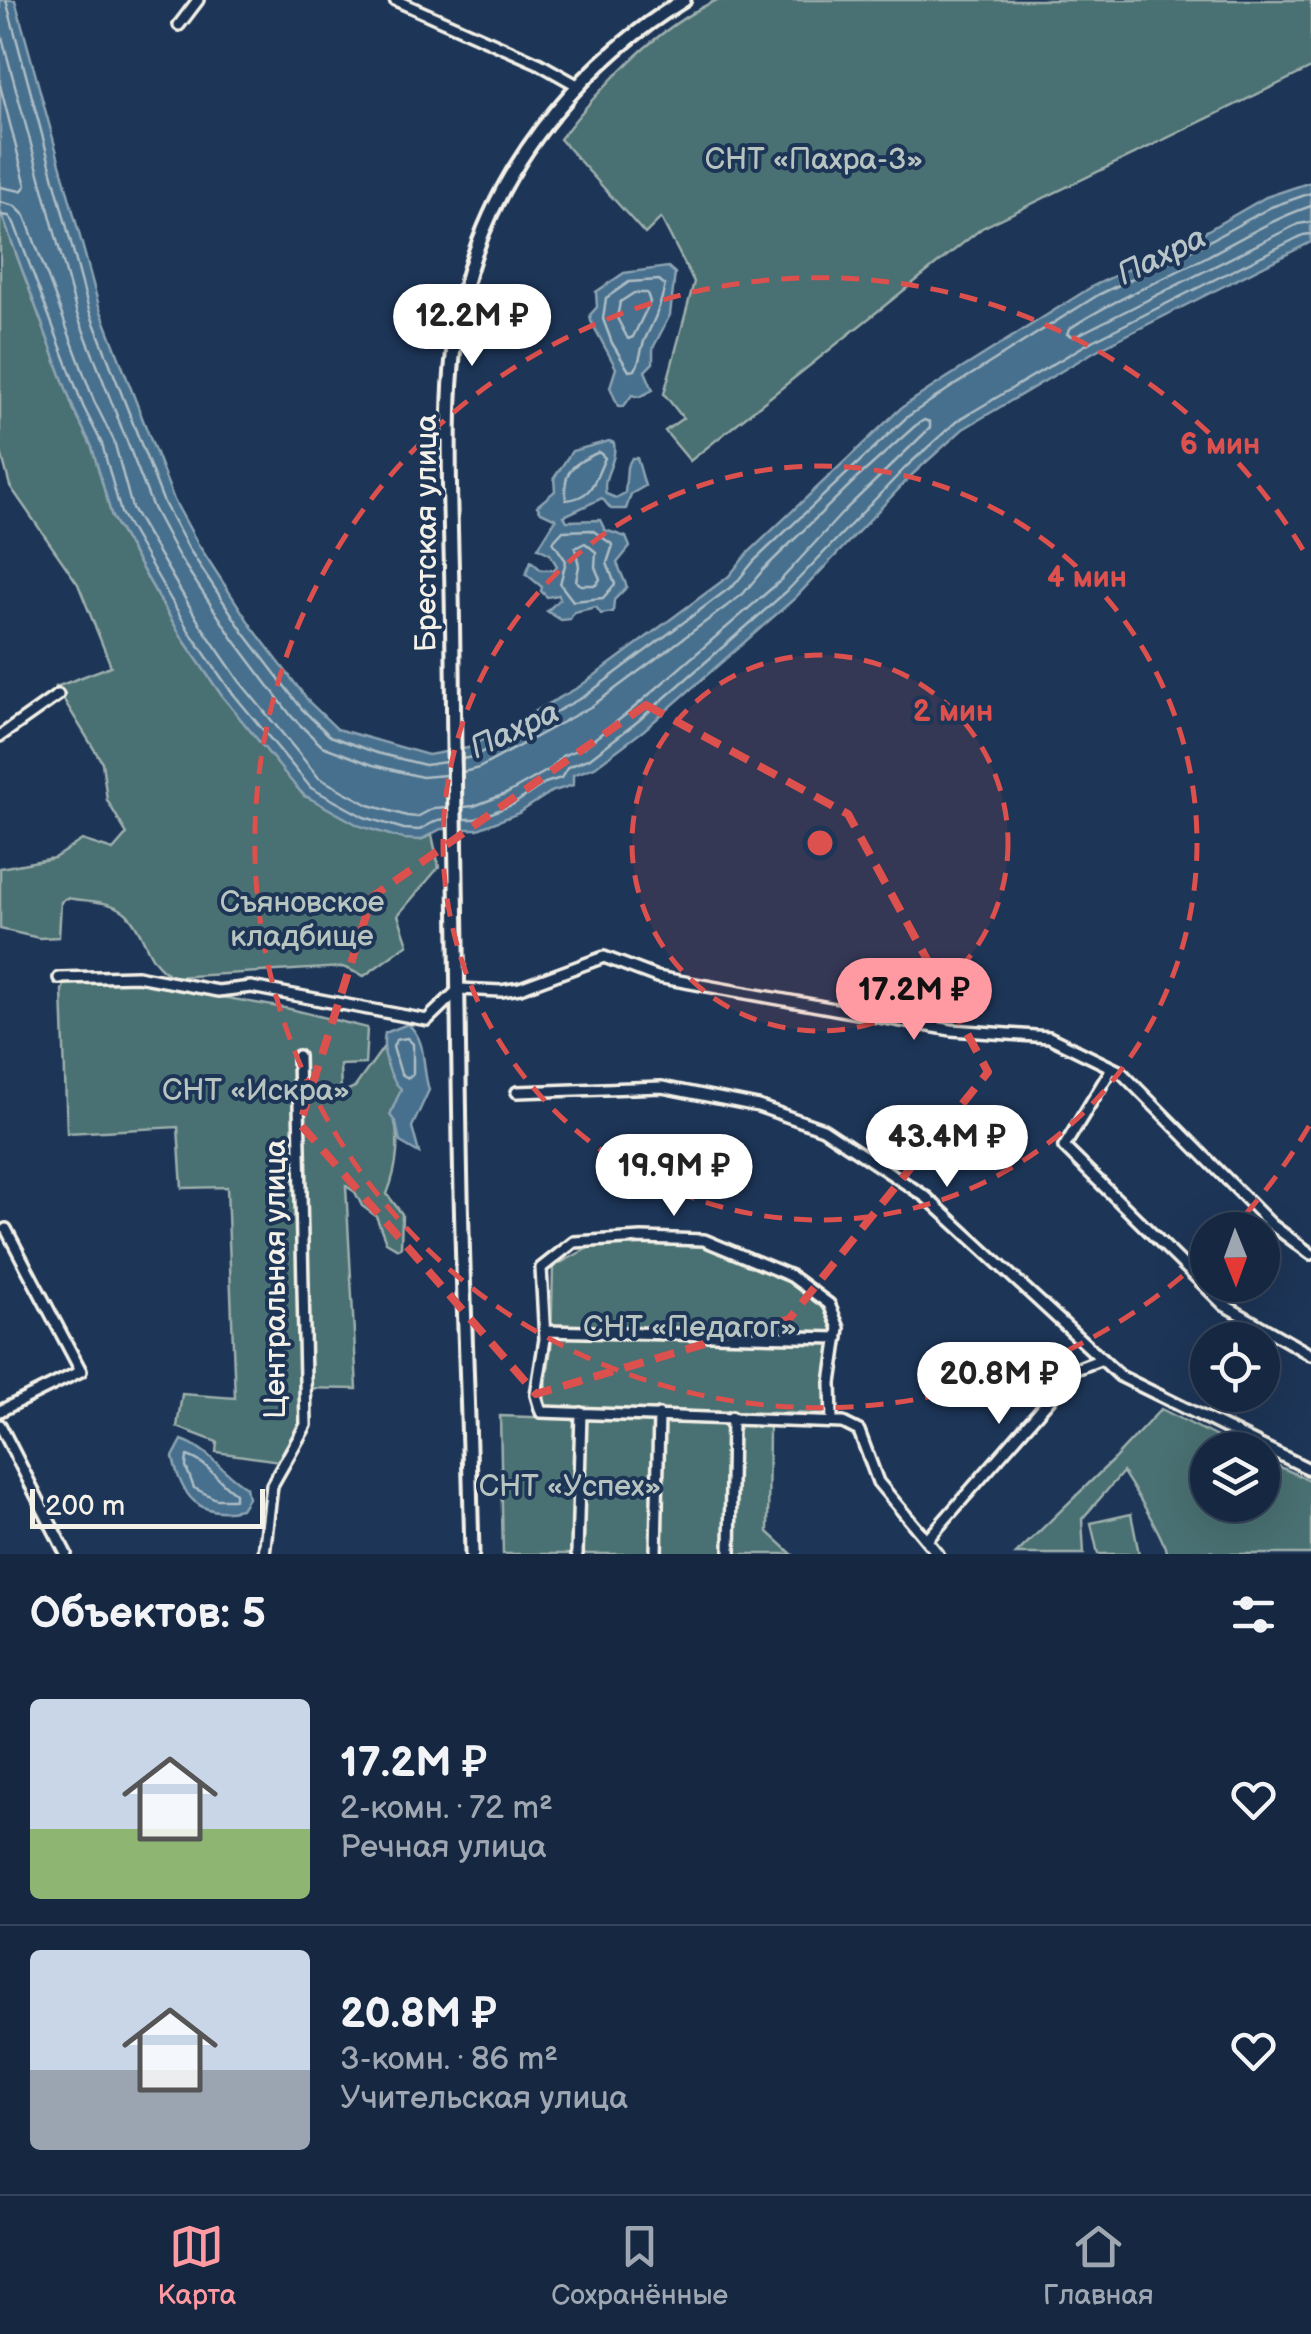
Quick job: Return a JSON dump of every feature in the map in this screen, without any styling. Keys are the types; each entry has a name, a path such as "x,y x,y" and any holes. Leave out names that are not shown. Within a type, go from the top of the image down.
{"main road":[{"name":"Брестская улица","path":"472,1554 452,670 450,405 458,316 475,254 505,188 534,140 578,86 617,48 684,0"}],"street":[{"path":"179,25 198,0"},
{"path":"395,0 538,63 578,86"},
{"path":"0,736 58,696"},
{"path":"59,978 136,976 218,991 251,988 427,1020 459,989 520,988 604,957 657,977 951,1030 1050,1036 1121,1072 1272,1225 1311,1254"},
{"name":"Центральная улица","path":"264,1554 272,1485 306,1425 298,1056"},
{"path":"1112,1068 1064,1147 1224,1305 1311,1355"},
{"path":"517,1092 662,1087 758,1106 823,1129 926,1197 1120,1376 1311,1470"},
{"path":"0,1411 81,1371 6,1229"},
{"path":"832,1422 831,1383 839,1328 829,1304 792,1276 704,1240 642,1238 574,1242 541,1268 545,1331 536,1394 541,1412 842,1423 859,1431 878,1482 938,1554"},
{"path":"545,1331 838,1338"},
{"path":"927,1540 1076,1369 1102,1359"},
{"path":"578,1554 581,1413"},
{"path":"656,1554 659,1415"},
{"path":"730,1554 732,1417"},
{"path":"0,1425 66,1554"}],"highlighted area":[{"path":"646,705 848,814 988,1072 789,1319 536,1394 300,1124 372,897"}],"green space":[{"name":"СНТ «Пахра-3»","path":"717,0 1311,0 1311,68 982,228 690,461 665,431 683,418 664,394 694,282 661,218 645,234 560,139 631,60 673,26"},
{"name":"Съяновское кладбище","path":"0,210 74,410 92,447 112,517 181,636 222,696 304,796 420,840 432,835 439,867 398,915 408,944 364,976 343,967 173,977 156,963 127,914 114,906 90,901 66,898 61,902 59,937 39,938 0,929 0,868 54,858 82,840 113,850 127,834 107,800 102,762 56,687 111,666 78,584 10,486 0,448"},
{"name":"СНТ «Искра»","path":"131,981 290,1009 367,1028 365,1064 340,1065 341,1093 355,1087 383,1048 402,1089 392,1110 397,1153 387,1194 402,1214 401,1247 386,1242 376,1216 346,1186 357,1389 300,1388 299,1422 279,1461 216,1452 217,1442 177,1427 182,1394 235,1398 227,1187 182,1188 178,1127 67,1133 62,990 65,984"},
{"name":"СНТ «Педагог»","path":"705,1243 782,1275 817,1299 829,1314 834,1350 825,1414 543,1408 551,1348 553,1267 594,1245"},
{"path":"1161,1409 1207,1432 1190,1432 1190,1522 1280,1522 1280,1467 1311,1481 1311,1554 1166,1554 1155,1526 1123,1472 1082,1519 1084,1554 1016,1554"},
{"name":"СНТ «Успех»","path":"500,1416 769,1425 768,1532 792,1554 503,1554"},
{"path":"1131,1514 1139,1554 1098,1554 1091,1523"}],"water":[{"name":"Пахра","path":"0,0 15,0 99,306 174,500 198,544 252,627 310,703 337,729 428,755 468,748 579,687 729,576 747,554 901,408 1093,286 1196,237 1266,197 1311,182 1311,242 1097,350 963,429 914,473 795,598 644,730 595,767 573,775 573,785 478,829 441,829 420,840 403,839 360,826 304,795 292,782 222,696 181,636 112,517 92,447 74,410 0,210"},
{"path":"668,267 675,273 670,315 653,348 653,363 645,371 653,390 639,397 632,395 624,406 618,406 610,387 616,368 591,321 590,315 597,307 596,292 624,273"},
{"path":"614,443 614,451 606,494 616,498 625,493 627,467 632,458 637,458 645,486 631,494 626,509 611,509 602,498 564,516 567,521 600,520 605,530 626,537 630,547 617,563 627,587 614,600 613,612 601,614 596,607 561,620 547,611 560,599 559,595 547,597 542,587 526,574 531,561 541,570 554,570 557,566 550,554 538,548 556,519 537,506 555,491 554,478 572,451"},
{"path":"408,1024 419,1038 429,1090 412,1127 419,1153 400,1142 390,1115 401,1089 390,1071 384,1048 385,1033"},
{"path":"182,1440 200,1449 246,1487 248,1498 241,1509 213,1510 187,1493 173,1457"}]}
